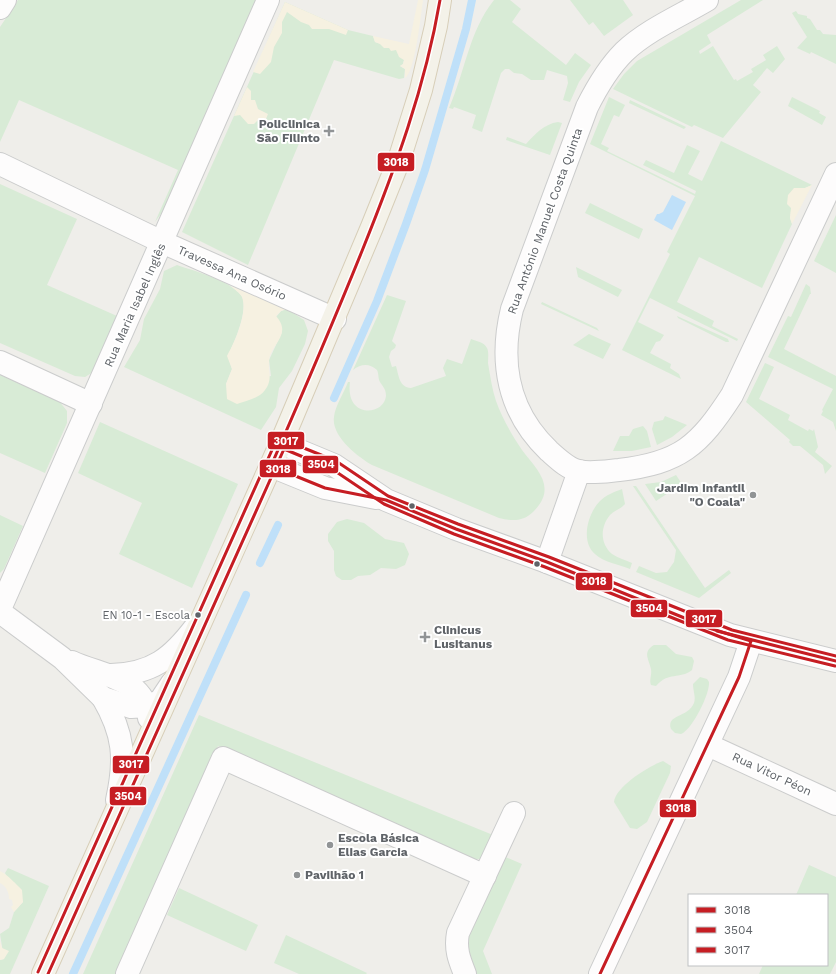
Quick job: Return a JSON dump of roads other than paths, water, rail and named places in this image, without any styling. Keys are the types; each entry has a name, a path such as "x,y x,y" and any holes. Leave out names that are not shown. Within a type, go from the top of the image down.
{"main road":[{"path":"42,974 271,466 335,318 399,160 421,90 436,26 440,0"}],"street":[{"path":"0,8 5,0"},
{"name":"Rua Maria Isabel Inglês","path":"0,609 268,0"},
{"name":"Rua António Manuel Costa Quinta","path":"707,0 641,39 624,52 610,68 598,86 587,107 512,309 507,328 506,351 508,378 515,401 527,425 543,445 558,459 579,471 611,471 657,464 677,456 699,438 716,420 732,395 836,174"},
{"name":"Travessa Ana Osório","path":"0,164 162,242 335,318"},
{"path":"0,362 91,404"},
{"path":"281,443 334,465 386,500"},
{"path":"271,466 325,488 386,500 456,529 547,562 709,628 751,641 836,661"},
{"path":"547,562 579,471"},
{"path":"0,612 62,658 103,698 118,730 123,761 116,802 105,836"},
{"path":"111,675 142,671 157,665 169,657 185,641 202,617"},
{"path":"600,974 739,677 751,641"},
{"path":"62,658 82,667 111,675 129,685 140,694 148,706 150,726 143,748"},
{"path":"103,698 131,707 148,706 160,701 174,681"},
{"name":"Rua Vitor Péon","path":"708,745 836,804"},
{"path":"126,974 223,758 485,876"},
{"path":"465,974 456,945 458,933 514,813"}],"water":[{"path":"672,195 686,202 672,230 654,220 657,214 663,212"}],"waterway":[{"path":"334,398 377,301 425,170 466,29 472,0"},
{"path":"260,563 278,525"},
{"path":"73,974 246,595"}],"place":[{"name":"Policlinica São Filinto","path":"329,131"},
{"name":"Jardim Infantil \"O Coala\"","path":"753,495"},
{"name":"EN 10-1 - Escola","path":"198,615"},
{"name":"Clinicus Lusitanus","path":"425,637"},
{"name":"Escola Básica Elias Garcia","path":"330,845"},
{"name":"Pavilhão 1","path":"297,875"}]}
